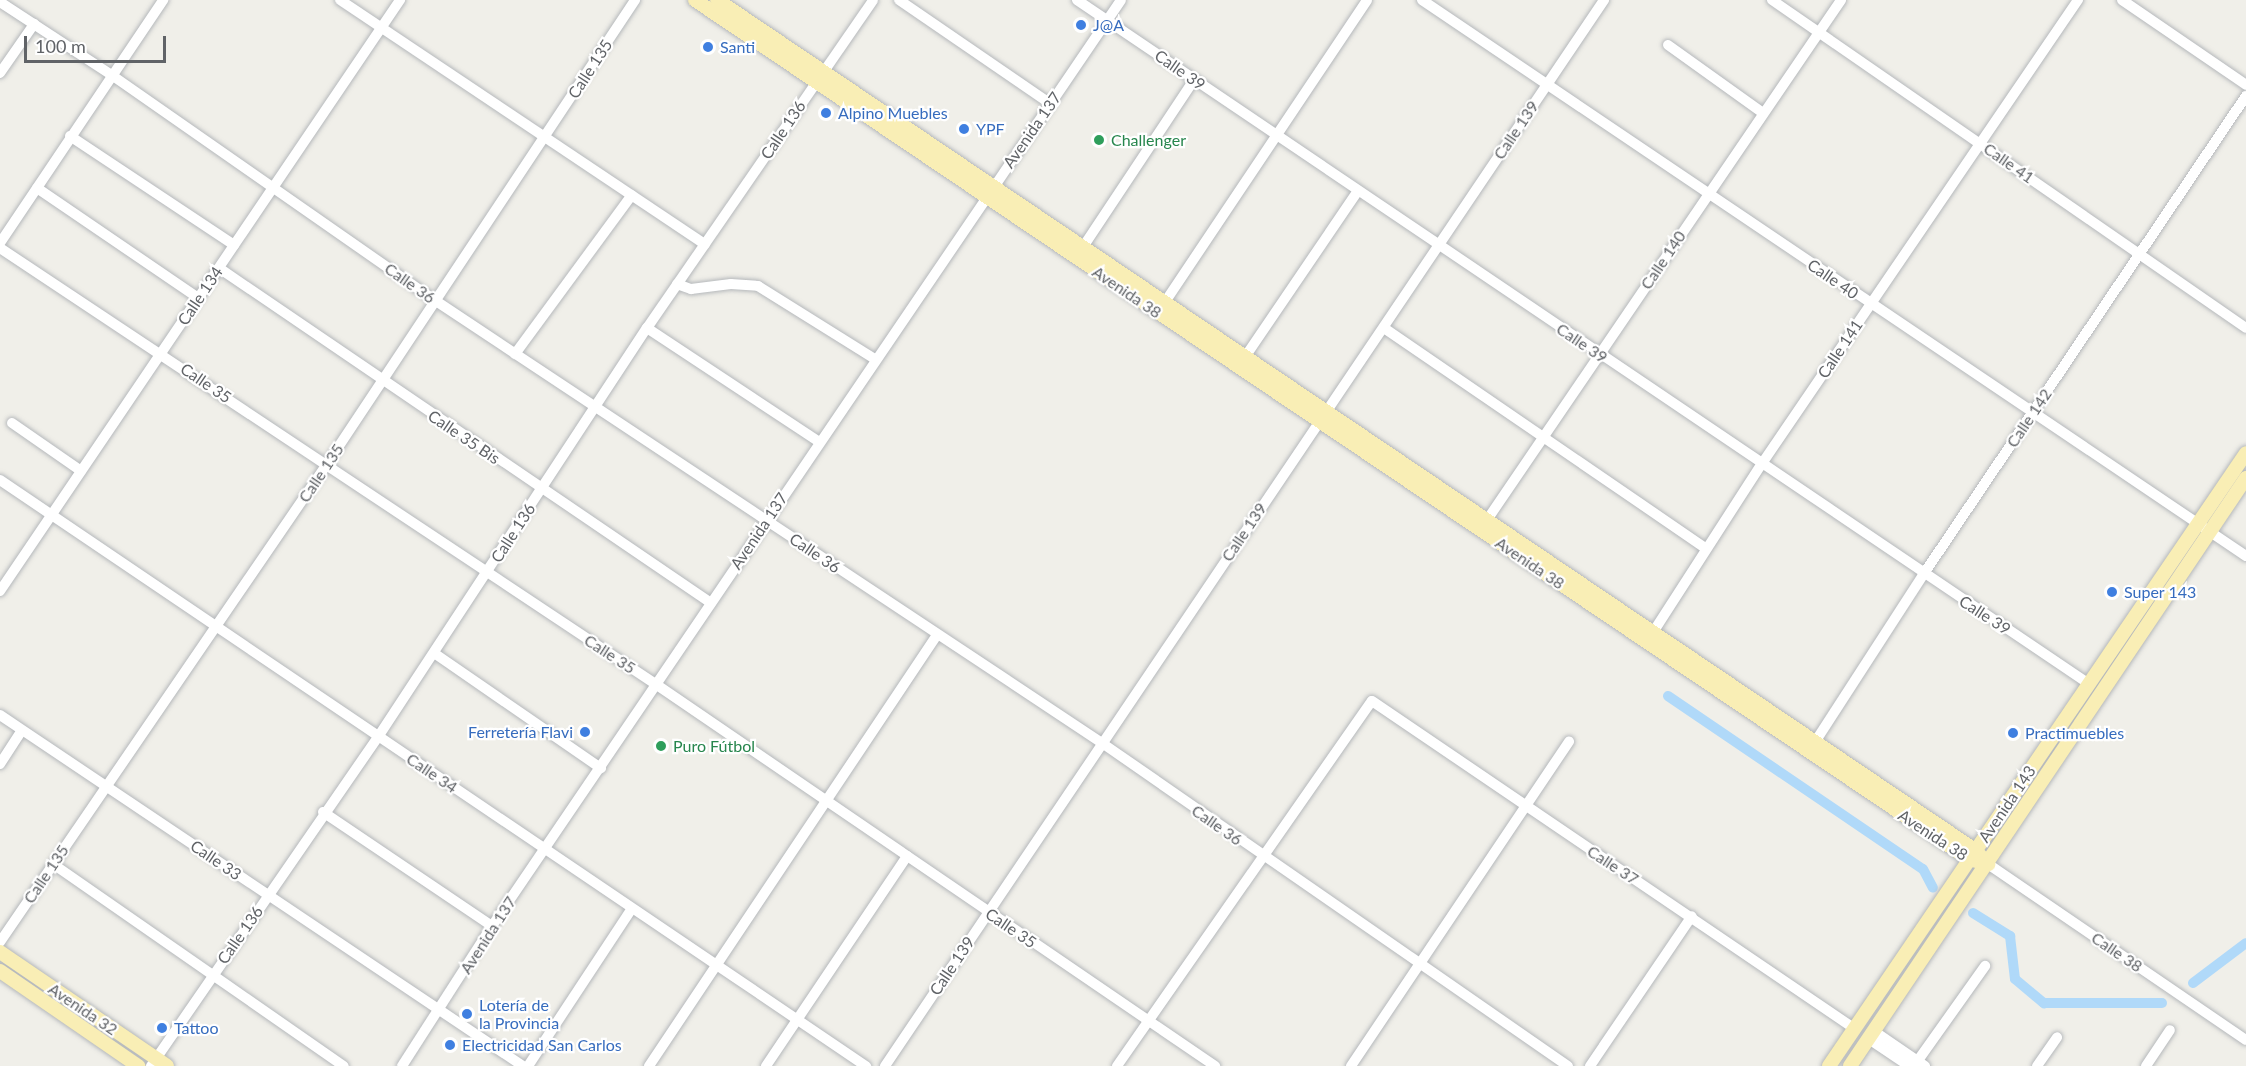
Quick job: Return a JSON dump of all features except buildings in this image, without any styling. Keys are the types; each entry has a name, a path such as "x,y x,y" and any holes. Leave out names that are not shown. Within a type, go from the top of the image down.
{"main road":[{"name":"Avenida 38","path":"695,0 820,76"},
{"name":"Avenida 38","path":"717,0 820,76 989,191 1988,864"},
{"name":"Avenida 38","path":"989,191 1083,247 1165,302 1245,357 1322,416 1486,520 1650,637 1815,742 1972,855"},
{"name":"Avenida 143","path":"1850,1066 1988,864 2203,529 2246,453"},
{"name":"Avenida 143","path":"1829,1066 2089,684 2203,529 2246,478"},
{"name":"Avenida 32","path":"0,952 158,1064"},
{"name":"Avenida 32","path":"0,971 138,1066"}],"street":[{"path":"0,243 163,0"},
{"path":"340,0 705,244"},
{"name":"Calle 134","path":"0,591 400,0"},
{"name":"Calle 135","path":"0,942 327,464 635,0"},
{"name":"Calle 136","path":"158,1064 212,976 323,812 378,737 677,284 873,0"},
{"path":"899,0 1050,104"},
{"name":"Calle 39","path":"1077,0 1923,575 2089,684"},
{"name":"Avenida 137","path":"402,1066 440,1011 492,926 989,191 1121,0"},
{"path":"1165,302 1367,0"},
{"name":"Calle 40","path":"1422,0 2032,414 2246,556"},
{"name":"Calle 139","path":"885,1066 1604,0"},
{"name":"Calle 41","path":"1772,0 2246,328"},
{"name":"Calle 140","path":"1486,520 1840,0"},
{"name":"Calle 141","path":"1650,637 1761,465 2078,0"},
{"path":"2122,0 2246,84"},
{"name":"Calle 36","path":"0,2 113,76 436,302 1102,743 1261,856 1568,1066"},
{"path":"0,73 34,24"},
{"path":"1668,45 1763,113"},
{"path":"1083,247 1194,80"},
{"name":"Calle 142","path":"1815,742 1923,575 2246,96"},
{"path":"70,136 234,245"},
{"path":"37,188 198,298"},
{"path":"1245,357 1357,192"},
{"path":"515,354 632,195"},
{"name":"Calle 35","path":"0,248 657,685 1215,1066"},
{"name":"Calle 35 Bis","path":"219,268 382,382 711,603"},
{"path":"677,284 691,289 758,285 875,359"},
{"path":"648,328 819,442"},
{"path":"1383,328 1706,548"},
{"path":"12,423 81,471"},
{"name":"Calle 34","path":"0,480 545,849 715,967 866,1066"},
{"path":"649,1066 937,635"},
{"path":"434,653 601,768"},
{"name":"Calle 37","path":"1261,856 1372,701 1525,808 1692,916 1855,1029"},
{"name":"Calle 33","path":"0,715 523,1066"},
{"path":"0,764 22,730"},
{"path":"1351,1066 1418,963 1569,742"},
{"path":"323,812 492,926"},
{"path":"766,1066 907,856"},
{"path":"1117,1066 1261,856"},
{"path":"53,864 344,1066"},
{"name":"Calle 38","path":"1988,864 2246,1040"},
{"path":"528,1066 631,910"},
{"path":"1590,1066 1692,916"},
{"path":"1871,1035 1917,1065 1985,966"},
{"path":"2146,1066 2170,1030"},
{"path":"2037,1066 2057,1037"}],"waterway":[{"path":"1668,696 1923,869 1933,888"},
{"path":"1973,913 2010,936 2015,979 2044,1003 2162,1003"},
{"path":"2193,983 2246,943"}],"place":[{"name":"J@A","path":"1081,25"},
{"name":"Santi","path":"708,47"},
{"name":"Alpino Muebles","path":"826,113"},
{"name":"YPF","path":"964,129"},
{"name":"Challenger","path":"1099,140"},
{"name":"Super 143","path":"2112,592"},
{"name":"Ferretería Flavi","path":"585,732"},
{"name":"Practimuebles","path":"2013,733"},
{"name":"Puro Fútbol","path":"661,746"},
{"name":"Lotería de la Provincia","path":"467,1014"},
{"name":"Tattoo","path":"162,1028"},
{"name":"Electricidad San Carlos","path":"450,1045"}]}
